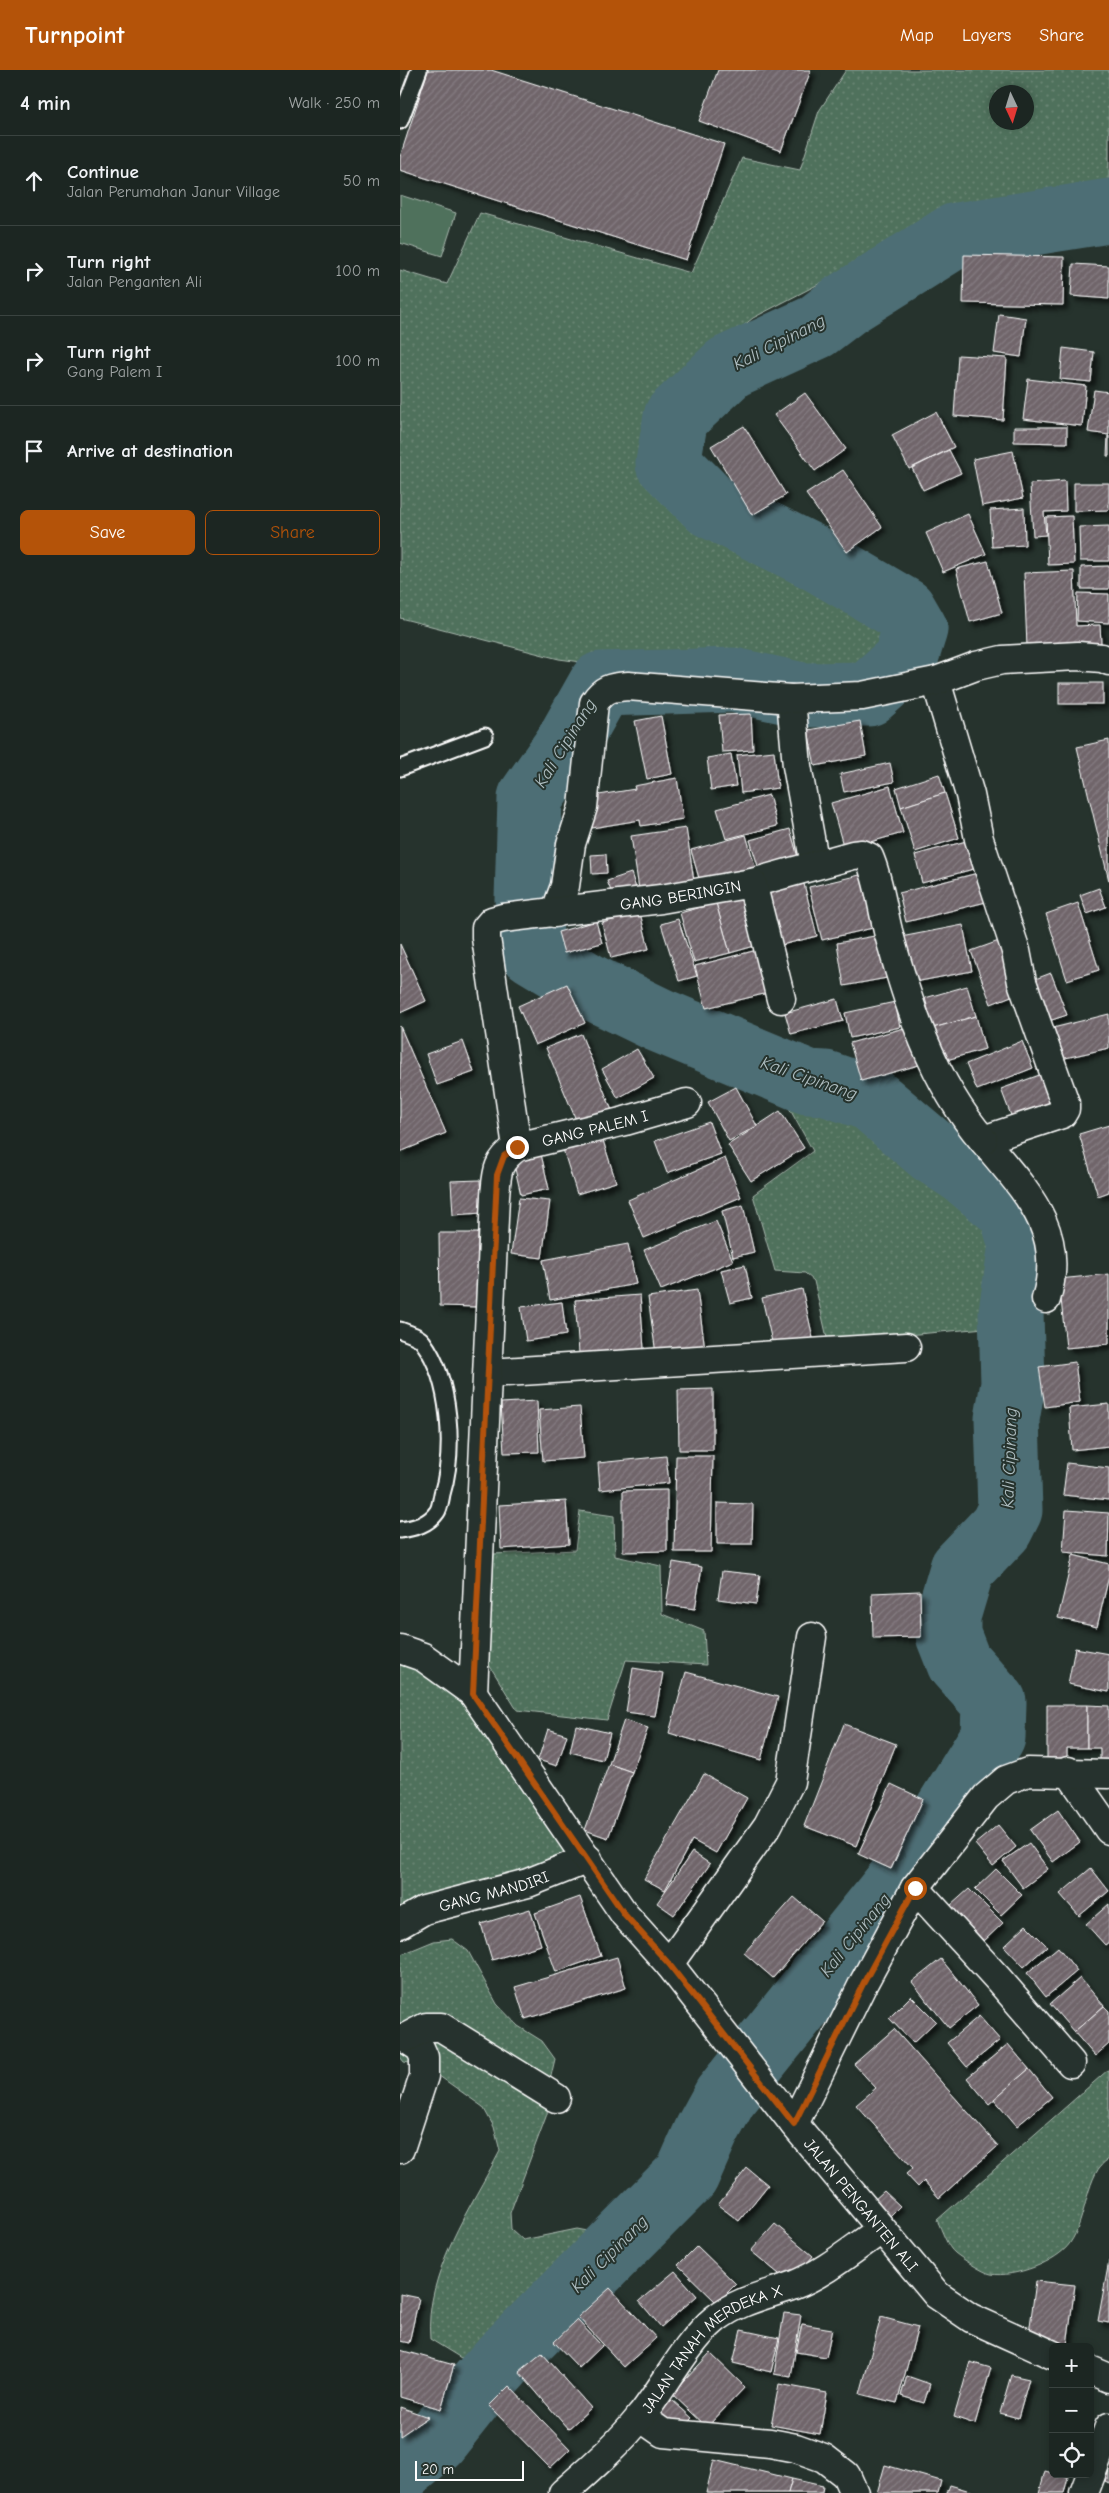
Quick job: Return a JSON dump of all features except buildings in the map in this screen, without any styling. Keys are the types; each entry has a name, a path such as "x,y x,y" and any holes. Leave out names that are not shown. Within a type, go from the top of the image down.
{"street":[{"path":"552,913 565,886 572,844 583,807 594,703 601,692 612,687 628,686 791,699 862,696 936,681 976,666 1002,660 1040,656 1107,654"},
{"path":"936,681 970,795 990,876 1016,951 1022,982 1066,1109 1062,1114 982,1140"},
{"path":"791,699 797,766 815,865"},
{"path":"752,883 853,855 862,854 869,857 903,983 931,1058 951,1099 1038,1211 1049,1241 1053,1264 1046,1299"},
{"name":"GANG BERINGIN","path":"517,1147 489,963 486,928 492,921 661,900 752,883 781,999"},
{"name":"GANG PALEM I","path":"517,1147 625,1122 687,1103"},
{"path":"473,1694 497,1175 504,1156 517,1147"},
{"path":"488,1373 906,1347"},
{"path":"669,1964 768,1825 790,1782 812,1637"},
{"name":"JALAN PENGANTEN ALI","path":"400,1649 423,1657 473,1694 625,1915 669,1964 794,2124 937,2295 971,2318 1049,2353"},
{"path":"1068,1771 1109,1830"},
{"path":"794,2124 863,1984 915,1888 986,1797 1006,1780 1028,1772 1068,1771 1109,1774"},
{"name":"GANG MANDIRI","path":"400,1924 424,1910 528,1883 588,1859"},
{"path":"915,1888 999,1980 1071,2064"},
{"path":"403,2038 426,2027 441,2027 556,2098"},
{"path":"400,2150 424,2076 424,2057 420,2048 403,2038"},
{"name":"JALAN TANAH MERDEKA X","path":"563,2493 602,2458 640,2417 699,2336 713,2321 734,2305 760,2294 795,2285 815,2274 881,2230"},
{"path":"1094,2372 1109,2378"},
{"path":"640,2417 663,2433 770,2443 796,2448 824,2458 846,2475 854,2493"},
{"path":"1084,2493 1109,2427"}],"lane":[{"path":"400,121 419,70"},
{"path":"400,768 486,736"},
{"path":"400,1330 422,1341 435,1365 448,1414 450,1441 448,1475 437,1512 420,1527 400,1530"}],"green space":[{"path":"846,70 1109,70 1109,209 1044,202 981,213 929,227 753,318 673,382 650,460 696,526 884,619 885,650 874,676 859,679 627,668 559,659 400,618 400,270 447,284 480,213 691,273 742,158 800,170 819,111"},
{"path":"400,195 456,213 442,256 400,243"},
{"path":"804,1093 842,1109 958,1181 987,1203 996,1228 1002,1277 996,1327 828,1342 814,1281 805,1273 775,1271 753,1195 813,1151 783,1097"},
{"path":"580,1511 614,1516 615,1556 661,1566 662,1614 704,1631 706,1665 626,1660 607,1720 517,1710 488,1663 494,1554 575,1550"},
{"path":"400,1658 462,1673 581,1863 400,1932"},
{"path":"452,1939 468,1951 497,2004 518,2026 542,2041 555,2059 550,2080 547,2114 510,2213 511,2229 523,2240 577,2229 593,2232 597,2248 482,2355 461,2358 430,2339 430,2315 434,2290 452,2242 500,2151 494,2127 483,2107 425,2066 404,2062 400,2057 400,1955 434,1941"},
{"path":"1109,2069 1109,2159 1101,2165 1096,2174 1076,2233 1070,2243 1064,2250 1045,2262 1023,2271 1000,2275 983,2271 955,2253 947,2243 937,2220"}],"waterway":[{"name":"Kali Cipinang","path":"400,2471 436,2440 503,2360 687,2175 707,2130 725,2097 921,1853 993,1737 994,1702 959,1663 948,1635 948,1616 962,1569 1001,1528 1010,1510 1007,1419 1013,1384 1011,1312 1021,1245 1011,1211 964,1172 932,1151 871,1099 825,1083 808,1082 659,1020 591,987 533,952 527,899 530,798 566,746 601,684 733,680 802,695 868,694 905,661 915,629 904,610 817,559 711,506 668,463 676,417 729,367 816,327 846,304 956,235 1109,211"}],"route":[{"path":"517,1147 504,1156 497,1175 495,1196 477,1641 473,1694 490,1715 625,1915 669,1964 794,2124 863,1984 915,1888"}]}
